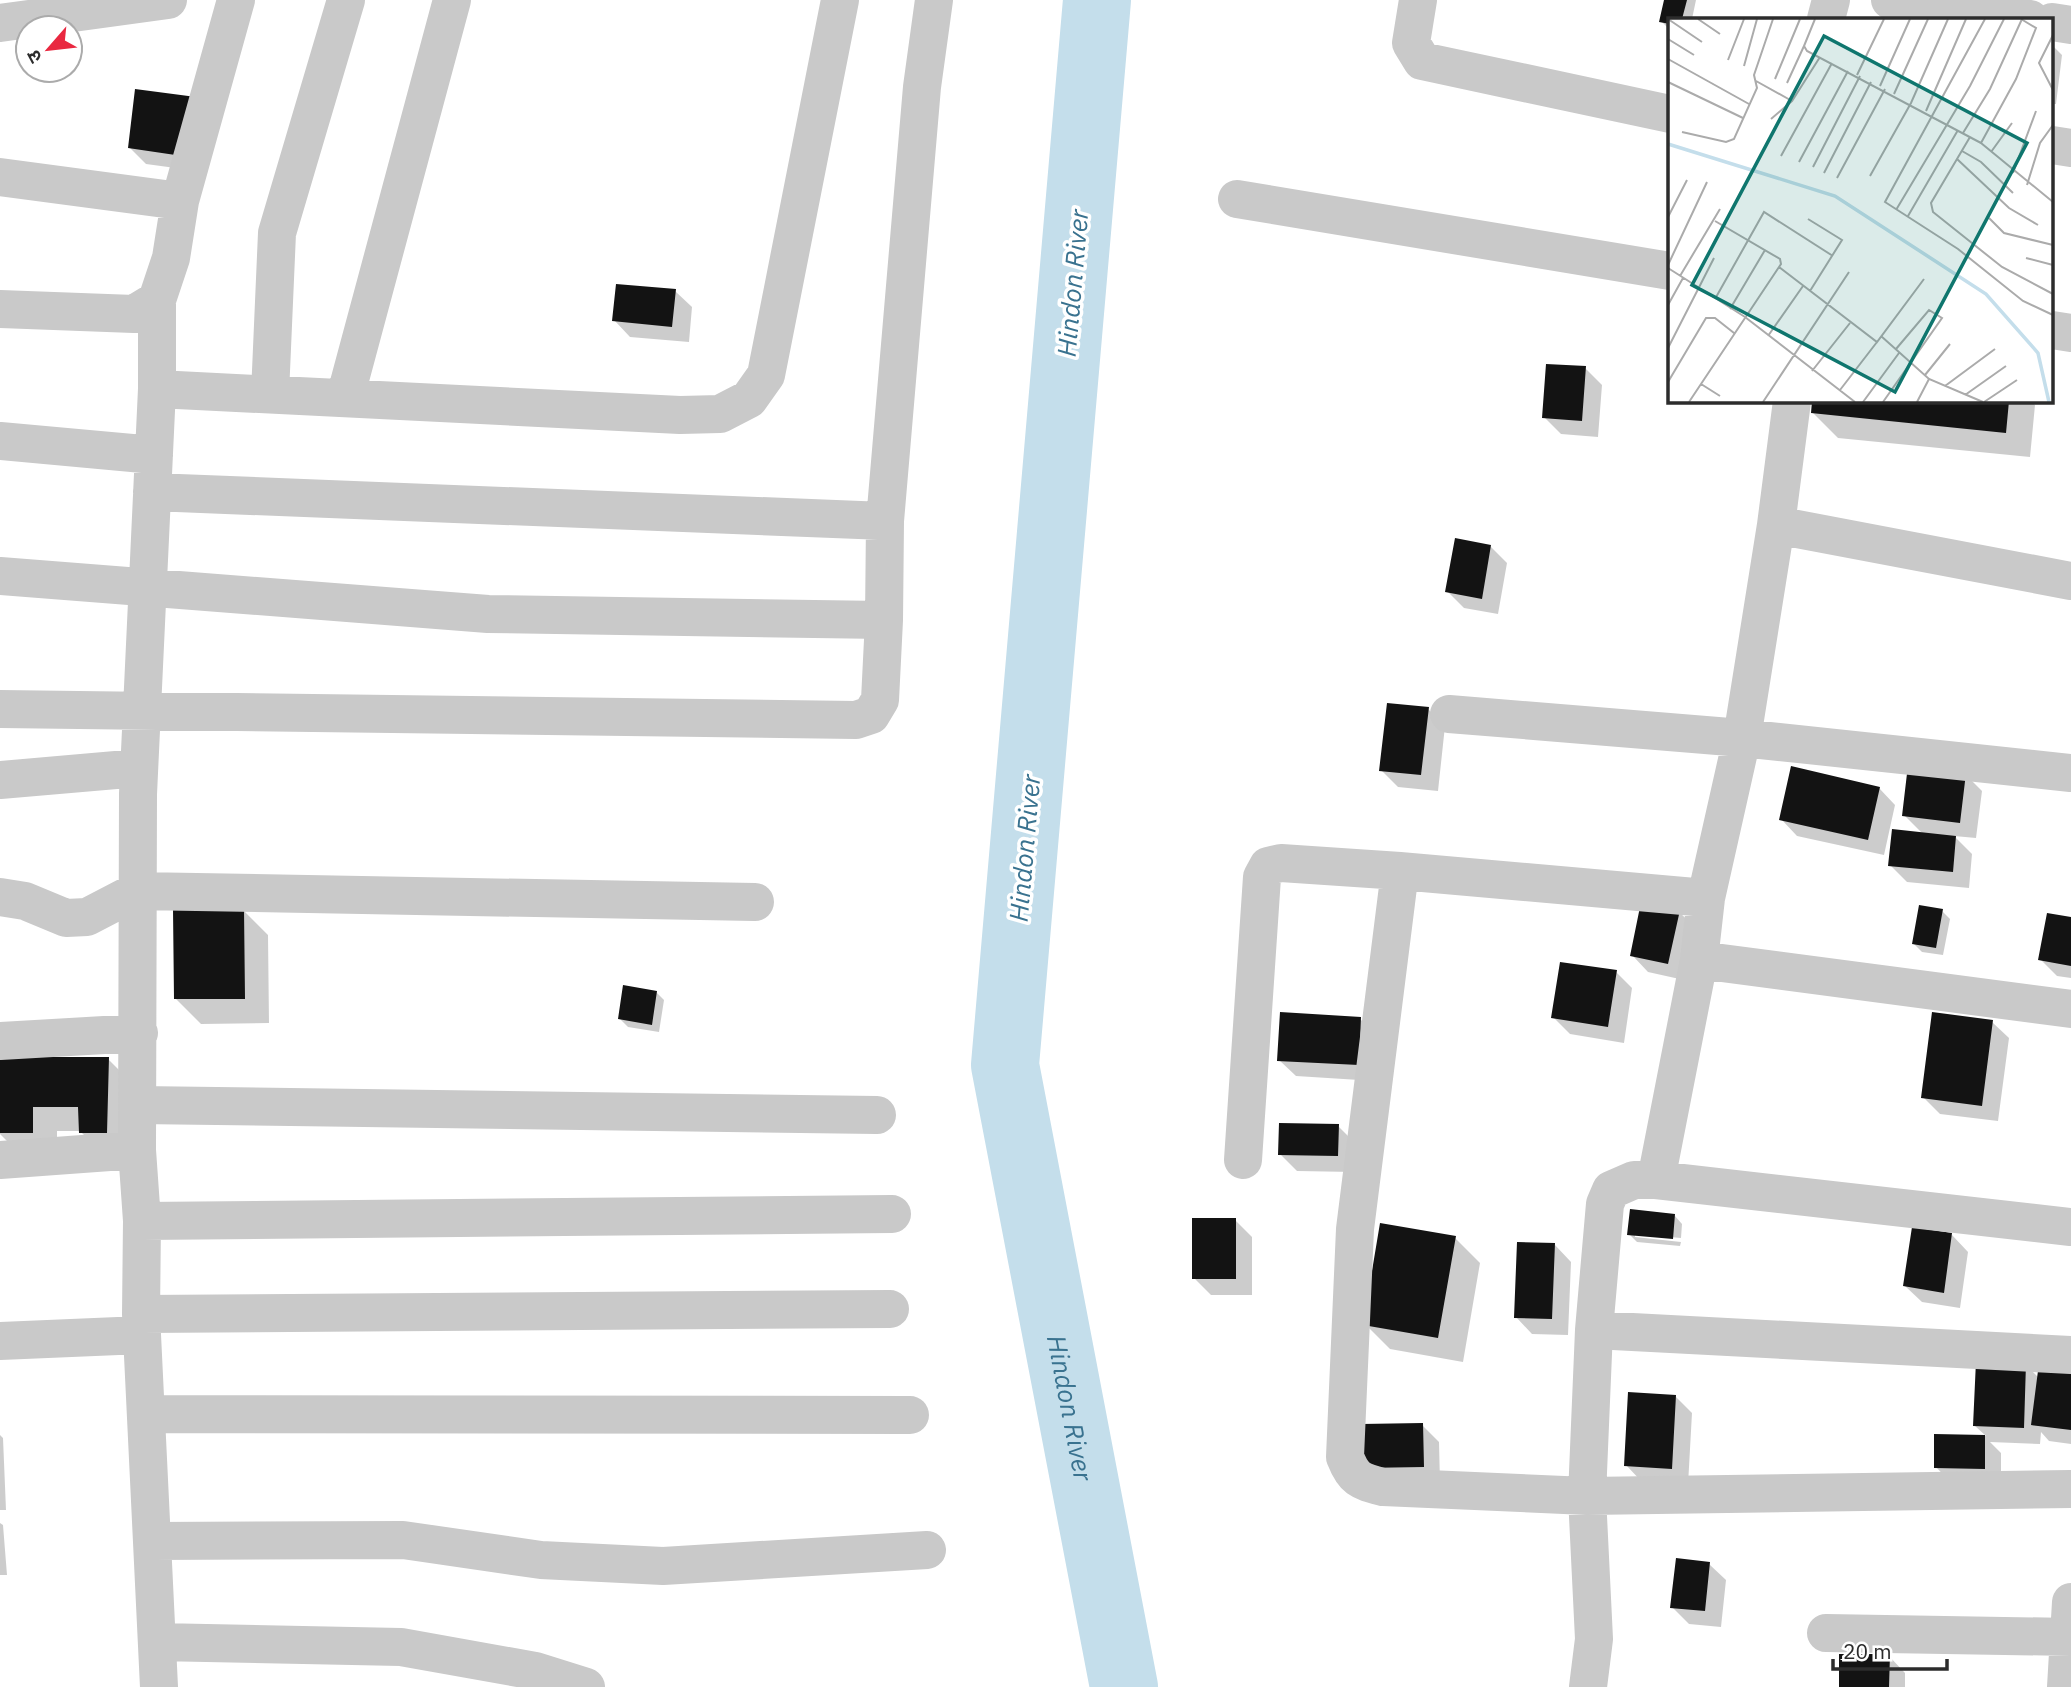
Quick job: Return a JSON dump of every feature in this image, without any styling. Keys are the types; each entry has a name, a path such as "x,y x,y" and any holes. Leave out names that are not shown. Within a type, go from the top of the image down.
{"street":[{"path":"0,23 168,0"},
{"path":"159,1687 142,1324 142,1221 137,1150 139,768 157,388 157,300 171,258 180,201 236,0"},
{"path":"270,394 277,233 346,0"},
{"path":"345,398 452,0"},
{"path":"157,388 680,415 719,414 748,399 766,375 840,0"},
{"path":"0,709 856,720 871,715 880,700 885,521 922,87 934,0"},
{"path":"1418,0 1411,43 1422,61 1668,114"},
{"path":"1826,18 1831,0"},
{"path":"1890,0 2023,18"},
{"path":"0,177 180,201"},
{"path":"1237,199 1668,271"},
{"path":"0,309 134,314 157,300"},
{"path":"1656,1180 1699,960 1706,898 1742,738 1776,525 1792,402"},
{"path":"0,441 153,473 885,521"},
{"path":"1776,525 2071,581"},
{"path":"0,576 488,614 884,620"},
{"path":"1449,714 1742,738 2071,773"},
{"path":"0,780 139,768"},
{"path":"1242,1160 1264,871 1268,866 1281,863 1400,871 1706,898"},
{"path":"1400,871 1355,1229 1345,1457 1352,1473 1363,1482 1383,1487 1587,1496 2071,1489"},
{"path":"0,897 24,901 65,918 87,917 137,891 755,902"},
{"path":"1699,960 2071,1009"},
{"path":"0,1041 139,1033"},
{"path":"138,1105 877,1115"},
{"path":"0,1160 137,1150"},
{"path":"1588,1687 1594,1639 1587,1496 1594,1330 1605,1205 1611,1190 1634,1180 1656,1180 2071,1227"},
{"path":"142,1221 892,1214"},
{"path":"0,1341 142,1324 890,1309"},
{"path":"1594,1330 2071,1355"},
{"path":"146,1414 910,1416"},
{"path":"152,1541 403,1540 541,1560 663,1566 927,1550"},
{"path":"1826,1633 2070,1626 2066,1687"},
{"path":"157,1642 401,1647 535,1679 586,1687"}],"building":[{"path":"1664,0 1687,0 1682,18 1668,18 1668,24 1659,22"},
{"path":"135,89 196,97 189,157 128,148"},
{"path":"616,284 676,289 672,327 612,321"},
{"path":"1546,364 1586,366 1582,421 1542,418"},
{"path":"1812,402 2009,402 2006,433 1811,413"},
{"path":"1455,538 1491,545 1482,599 1445,592"},
{"path":"1387,703 1429,707 1421,775 1379,771"},
{"path":"1908,765 1966,773 1960,823 1902,816"},
{"path":"1791,766 1880,787 1868,840 1779,820"},
{"path":"1892,829 1956,836 1953,872 1888,866"},
{"path":"1641,902 1680,910 1668,964 1630,956"},
{"path":"1919,905 1943,909 1936,948 1912,944"},
{"path":"173,909 244,909 245,999 174,999"},
{"path":"2047,913 2071,917 2071,966 2038,960"},
{"path":"1560,962 1617,970 1608,1027 1551,1018"},
{"path":"623,985 657,991 652,1025 618,1019"},
{"path":"1280,1012 1361,1017 1359,1065 1277,1061"},
{"path":"1932,1012 1993,1020 1982,1106 1921,1098"},
{"path":"0,1057 109,1057 107,1133 79,1133 78,1107 33,1107 33,1133 0,1133"},
{"path":"1279,1123 1339,1124 1338,1156 1278,1155"},
{"path":"1630,1209 1675,1214 1673,1239 1627,1235"},
{"path":"1192,1218 1236,1218 1236,1279 1192,1279"},
{"path":"1380,1223 1456,1236 1438,1338 1363,1325"},
{"path":"1912,1227 1952,1233 1944,1293 1903,1286"},
{"path":"1517,1242 1555,1243 1552,1319 1514,1318"},
{"path":"1976,1361 2026,1363 2024,1428 1973,1426"},
{"path":"2039,1363 2071,1368 2071,1430 2031,1425"},
{"path":"1628,1392 1676,1395 1672,1469 1624,1466"},
{"path":"1423,1423 1424,1467 1362,1468 1361,1424"},
{"path":"1934,1434 1985,1435 1985,1469 1934,1468"},
{"path":"1676,1558 1710,1562 1705,1611 1670,1608"},
{"path":"1839,1654 1890,1654 1889,1687 1839,1687"}],"waterway":[{"name":"Hindon River","path":"1097,0 1005,1065 1124,1687"}]}
